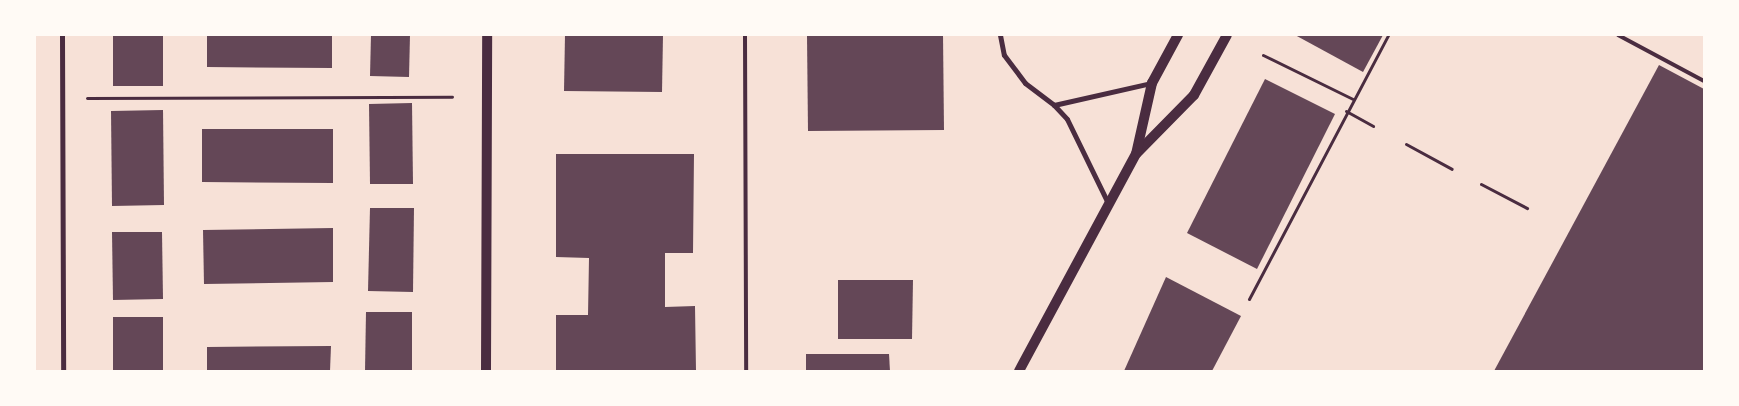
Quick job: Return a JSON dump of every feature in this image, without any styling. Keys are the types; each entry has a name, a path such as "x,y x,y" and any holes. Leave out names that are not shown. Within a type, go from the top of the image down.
{"main road":[{"path":"486,371 487,35"},
{"path":"1018,371 1136,154 1152,83 1178,35"},
{"path":"1136,154 1194,95 1227,35"}],"street":[{"path":"62,35 63,371"},
{"path":"1000,35 1004,55 1025,83 1054,105 1076,134 1109,204"},
{"path":"1054,105 1152,83"}],"lane":[{"path":"745,35 746,371"},
{"path":"1618,35 1704,81"}],"path":[{"path":"1249,299 1346,111 1388,35"},
{"path":"1263,55 1353,99"},
{"path":"87,98 452,97"},
{"path":"1346,111 1373,126"},
{"path":"1406,144 1452,168"},
{"path":"1481,184 1527,208"}],"building":[{"path":"113,35 163,35 163,86 113,86"},
{"path":"207,35 332,35 332,68 207,67"},
{"path":"371,35 410,35 409,77 370,76"},
{"path":"565,35 663,35 662,92 564,91"},
{"path":"807,35 943,35 944,130 808,131"},
{"path":"1295,35 1383,35 1363,72"},
{"path":"1659,65 1704,89 1704,371 1494,371"},
{"path":"1265,79 1335,114 1257,269 1187,233"},
{"path":"412,103 413,184 370,184 369,104"},
{"path":"163,110 164,205 112,206 111,111"},
{"path":"202,129 333,129 333,183 202,182"},
{"path":"556,154 694,154 693,253 665,253 665,307 695,306 696,371 556,371 556,315 588,315 589,258 556,257"},
{"path":"370,208 414,208 413,292 368,291"},
{"path":"333,228 333,282 204,284 203,230"},
{"path":"112,232 162,232 163,299 113,300"},
{"path":"1166,277 1241,316 1212,371 1124,371"},
{"path":"838,280 913,280 912,339 838,339"},
{"path":"366,312 412,312 412,371 365,371"},
{"path":"113,317 163,317 163,371 113,371"},
{"path":"331,346 330,371 207,371 207,347"},
{"path":"806,354 889,354 890,371 806,371"}]}
